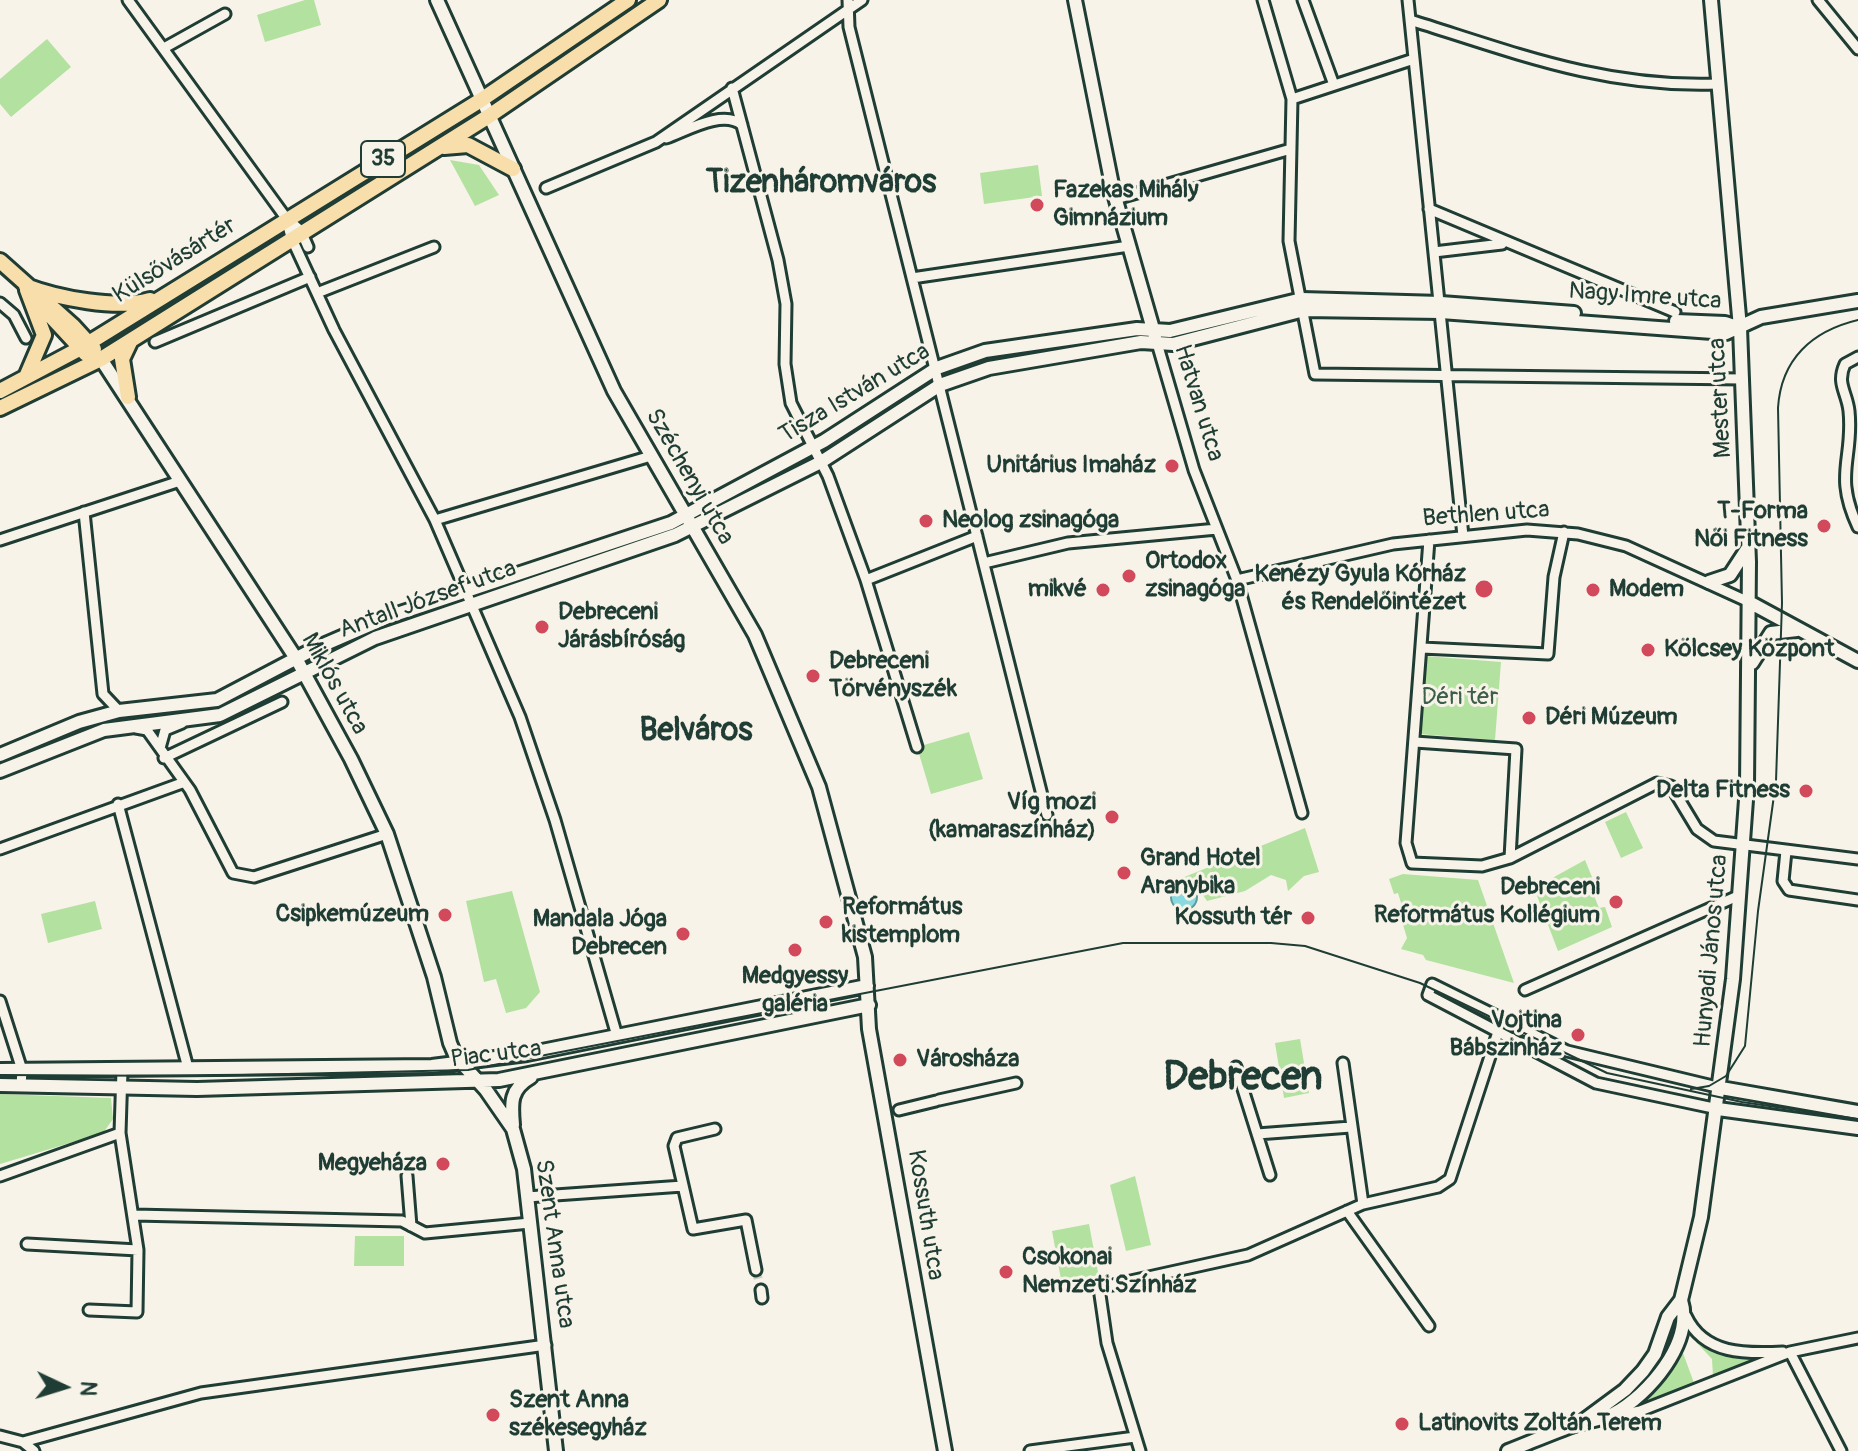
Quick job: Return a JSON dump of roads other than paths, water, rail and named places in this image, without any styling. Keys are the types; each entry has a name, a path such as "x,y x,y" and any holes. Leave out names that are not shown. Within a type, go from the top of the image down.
{"main road":[{"name":"35","path":"481,100 628,0"},
{"name":"35","path":"489,116 659,0"},
{"name":"Külsővásártér","path":"0,391 83,346 481,100"},
{"name":"Külsővásártér","path":"0,408 101,359 296,234 489,116"},
{"path":"432,151 452,144 468,145 513,169"},
{"path":"0,261 83,346 101,359"},
{"path":"26,286 50,295 130,303 164,295"},
{"path":"26,286 73,326 83,346"},
{"path":"26,286 44,335 26,377"},
{"path":"128,397 122,359 133,338"},
{"path":"62,377 83,346"}],"street":[{"path":"128,0 308,247"},
{"name":"Széchenyi utca","path":"437,0 614,391 755,635 819,787 865,957 867,986"},
{"path":"656,142 849,4 862,0"},
{"name":"Hatvan utca","path":"1075,0 1116,199 1129,246 1194,470 1237,580 1302,813"},
{"path":"1263,0 1292,99 1289,241 1315,374 1743,379"},
{"path":"1303,0 1334,85"},
{"path":"1408,0 1463,536"},
{"name":"Mester utca","path":"1711,0 1740,328 1749,602"},
{"path":"1818,0 1858,49"},
{"path":"849,4 849,27 1047,815"},
{"path":"164,48 225,14"},
{"path":"1410,20 1573,71 1668,86 1717,84"},
{"path":"1292,99 1414,59"},
{"path":"732,88 778,260 786,304 785,364 791,403 821,462 866,580 917,747"},
{"path":"546,188 656,142 720,120 729,118 742,125"},
{"path":"1116,199 1291,149"},
{"path":"1429,209 1505,244 1675,312"},
{"path":"296,234 317,293 435,520 520,717 555,820 617,1036"},
{"path":"1434,252 1505,244"},
{"path":"912,278 1129,246"},
{"path":"317,293 434,247"},
{"path":"155,342 310,277"},
{"path":"1740,328 1761,317 1858,301"},
{"path":"0,303 14,315 26,338"},
{"name":"Nagy Imre utca","path":"1153,330 1170,331 1303,304 1725,323 1740,328"},
{"name":"Nagy Imre utca","path":"1157,343 1173,344 1303,304"},
{"name":"Tisza István utca","path":"688,520 813,448 937,368 985,351 1153,330"},
{"name":"Tisza István utca","path":"688,520 821,462 940,385 989,368 1141,342 1157,343"},
{"path":"1858,357 1845,364 1841,389 1854,410 1843,487 1858,527"},
{"name":"Miklós utca","path":"101,359 305,672 387,834 434,977 455,1064"},
{"path":"435,520 651,456"},
{"path":"0,540 180,481"},
{"path":"84,512 103,694 119,711"},
{"name":"Antall József utca","path":"0,755 79,722 119,711 217,700 363,627 466,589 688,520"},
{"name":"Antall József utca","path":"0,771 95,733 128,726 187,721 234,710 375,638 661,540 688,520"},
{"path":"984,563 1068,543 1217,529"},
{"name":"Bethlen utca","path":"1237,580 1350,552 1429,540 1527,530 1564,532 1626,546 1709,582 1858,661"},
{"path":"1422,648 1548,654 1554,577 1564,532"},
{"path":"866,580 977,536"},
{"path":"1429,540 1406,843 1412,863 1482,866 1510,858 1657,783 1671,786 1703,835 1714,841 1858,859"},
{"path":"1709,582 1730,575 1749,546"},
{"name":"Hunyadi János utca","path":"1630,1394 1655,1354 1668,1317 1681,1300 1701,1217 1718,1109 1743,846 1749,602"},
{"path":"1749,669 1771,633 1802,631"},
{"path":"162,755 282,702"},
{"path":"162,755 165,730 187,721"},
{"path":"128,726 147,730 182,783 190,790 233,873 254,877 387,834"},
{"path":"1415,742 1516,749 1510,858"},
{"path":"0,849 182,783"},
{"path":"118,804 188,1068"},
{"path":"1786,851 1783,881 1789,890 1858,900"},
{"path":"1525,990 1740,895"},
{"path":"1858,1112 1721,1088 1567,1051 1432,984 1428,995 1596,1083 1718,1109 1858,1128"},
{"name":"Kossuth utca","path":"867,986 869,1029 945,1451"},
{"name":"Piac utca","path":"0,1070 455,1064 617,1036 867,986"},
{"path":"0,1001 22,1070 21,1086"},
{"name":"Piac utca","path":"0,1085 121,1086 170,1090 478,1081 539,1073 869,1005"},
{"path":"1140,1451 1107,1343 1099,1288 1248,1255 1363,1204 1438,1187 1450,1179 1498,1032"},
{"path":"1343,1063 1363,1204"},
{"path":"432,1084 455,1064"},
{"name":"Szent Anna utca","path":"455,1064 478,1081 513,1129 527,1197 556,1451"},
{"path":"1236,1067 1270,1175"},
{"path":"89,1310 137,1312 138,1250 120,1133 122,1070"},
{"path":"513,1129 511,1104 516,1090 539,1073"},
{"path":"899,1110 1016,1083"},
{"path":"1257,1134 1351,1127"},
{"path":"715,1129 677,1138 674,1146 693,1229 746,1220 756,1270"},
{"path":"0,1176 120,1133"},
{"path":"406,1224 407,1176"},
{"path":"527,1197 683,1186"},
{"path":"1347,1211 1429,1326"},
{"path":"134,1215 406,1224 425,1233 530,1223"},
{"path":"27,1244 138,1250"},
{"path":"1681,1300 1686,1316 1697,1333 1722,1349 1748,1353 1790,1352"},
{"path":"1595,1420 1613,1413 1667,1362 1686,1316"},
{"path":"1508,1451 1579,1424 1640,1411 1790,1352 1858,1338"},
{"path":"23,1442 201,1393 546,1345"},
{"path":"1790,1352 1841,1451"},
{"path":"1579,1424 1630,1394"},
{"path":"0,1436 23,1442 34,1451"},
{"path":"1030,1451 1135,1437"}],"water":[{"path":"1184,884 1193,888 1197,897 1193,906 1184,910 1175,906 1171,897 1175,888"}],"tunnel":[{"path":"756,1270 761,1290"}],"tram line":[{"path":"1691,1089 1709,1086 1726,1076 1745,1046 1758,911 1776,781 1782,603 1780,391 1785,375 1802,350 1827,332 1858,320"},
{"path":"0,1075 197,1076 468,1070 1123,943 1271,943 1305,946 1420,983 1607,1073 1742,1102 1858,1119"}],"place":[{"name":"Fazekas Mihály Gimnázium","path":"1037,205"},
{"name":"Unitárius Imaház","path":"1172,466"},
{"name":"Neolog zsinagóga","path":"926,521"},
{"name":"T-Forma Női Fitness","path":"1824,526"},
{"name":"Ortodox zsinagóga","path":"1129,576"},
{"name":"Kenézy Gyula Kórház és Rendelőintézet","path":"1484,589"},
{"name":"mikvé","path":"1103,590"},
{"name":"Modem","path":"1593,590"},
{"name":"Debreceni Járásbíróság","path":"542,627"},
{"name":"Kölcsey Központ","path":"1648,650"},
{"name":"Debreceni Törvényszék","path":"813,676"},
{"name":"Déri Múzeum","path":"1529,718"},
{"name":"Delta Fitness","path":"1806,791"},
{"name":"Víg mozi (kamaraszínház)","path":"1112,817"},
{"name":"Grand Hotel Aranybika","path":"1124,873"},
{"name":"Debreceni Református Kollégium","path":"1616,902"},
{"name":"Csipkemúzeum","path":"445,915"},
{"name":"Kossuth tér","path":"1308,918"},
{"name":"Református kistemplom","path":"826,922"},
{"name":"Mandala Jóga Debrecen","path":"683,934"},
{"name":"Medgyessy galéria","path":"795,950"},
{"name":"Vojtina Bábszinház","path":"1578,1035"},
{"name":"Városháza","path":"900,1060"},
{"name":"Megyeháza","path":"443,1164"},
{"name":"Csokonai Nemzeti Színház","path":"1006,1272"},
{"name":"Szent Anna székesegyház","path":"493,1415"},
{"name":"Latinovits Zoltán Terem","path":"1402,1424"}],"district":[{"name":"Tizenháromváros","path":"821,184"},
{"name":"Belváros","path":"696,732"},
{"name":"Debrecen","path":"1243,1079"}],"park label":[{"name":"Déri tér","path":"1460,698"}]}
